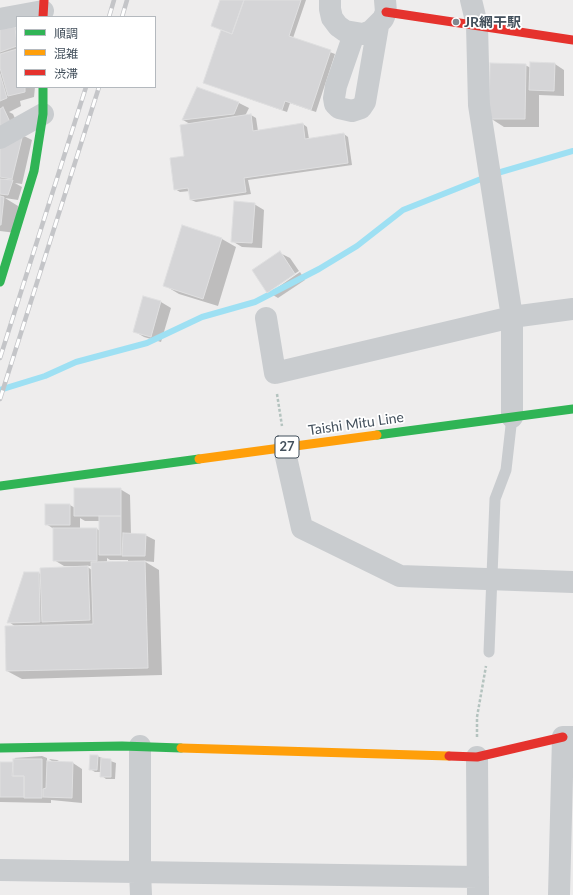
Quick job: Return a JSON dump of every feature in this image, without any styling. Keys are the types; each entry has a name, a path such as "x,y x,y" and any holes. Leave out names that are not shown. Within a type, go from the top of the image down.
{"main road":[{"path":"383,12 573,40"},
{"path":"0,282 34,171 43,114 43,88"},
{"name":"Taishi Mitu Line","path":"0,486 573,409"},
{"path":"0,748 140,746 477,757 568,737"}],"street":[{"path":"330,0 330,9 335,22 345,31 354,34 363,34 383,12"},
{"path":"471,0 476,25 479,105 512,317 512,417"},
{"path":"0,19 43,9"},
{"path":"354,34 336,86 334,98 335,104 339,108 352,111 360,108 366,102 383,12"},
{"path":"0,138 43,114"},
{"path":"266,318 275,373 512,317 573,309"},
{"path":"284,448 302,528 400,576 573,582"},
{"path":"559,895 566,854 568,737"},
{"path":"140,746 140,872 142,895"},
{"path":"0,870 140,872 478,886 477,757"}],"lane":[{"path":"489,652 494,499 506,470 512,417"}],"path":[{"path":"275,373 284,448"},
{"path":"477,757 477,717 489,652"}],"building":[{"path":"220,0 244,0 232,34 211,26"},
{"path":"244,0 301,0 289,36 331,50 311,110 285,101 282,110 203,83 221,30 232,34"},
{"path":"15,27 16,46 0,52 0,29"},
{"path":"16,49 16,88 25,88 25,92 8,96 0,68 0,54"},
{"path":"530,62 555,63 554,91 529,90"},
{"path":"490,63 526,64 525,119 489,119"},
{"path":"0,74 7,98 0,101"},
{"path":"197,87 239,102 234,114 182,120"},
{"path":"3,107 10,122 0,126 0,109"},
{"path":"251,114 253,131 303,123 305,139 344,133 348,163 244,178 246,192 190,200 188,188 174,190 170,158 184,156 180,125"},
{"path":"23,134 12,179 0,177 0,145"},
{"path":"0,179 13,180 8,195 0,194"},
{"path":"0,196 4,197 1,225 0,225"},
{"path":"234,201 255,203 252,243 231,242"},
{"path":"182,225 222,238 203,299 163,286"},
{"path":"280,251 295,274 267,293 252,270"},
{"path":"143,296 161,301 151,337 133,332"},
{"path":"74,488 121,488 121,516 74,516"},
{"path":"45,504 70,504 70,525 45,525"},
{"path":"99,516 121,516 121,555 99,555"},
{"path":"53,528 97,528 97,561 53,561"},
{"path":"123,533 146,534 145,556 122,556"},
{"path":"145,561 148,668 6,671 5,626 93,624 91,562"},
{"path":"88,566 90,620 42,622 40,568"},
{"path":"24,572 39,572 40,622 7,623"},
{"path":"90,755 98,755 97,770 89,770"},
{"path":"101,758 111,759 111,777 100,777"},
{"path":"13,759 42,759 42,798 24,798 24,776 13,776"},
{"path":"47,761 73,762 72,798 43,797 43,789 46,788"},
{"path":"0,762 13,762 12,776 24,776 24,797 0,797"}],"waterway":[{"path":"494,174 573,151"},
{"path":"0,390 45,376 76,362 147,343 202,317 255,302 319,269 357,246 403,210 486,177"}],"railway":[{"path":"109,16 114,0"},
{"path":"122,16 127,0"},
{"path":"0,358 86,88"},
{"path":"0,399 99,88"}],"traffic: fast":[{"path":"0,282 34,171 43,114 43,88"},
{"path":"377,435 573,409"},
{"path":"0,486 199,459"},
{"path":"0,748 122,746 181,748"}],"traffic: slow":[{"path":"199,459 377,435"},
{"path":"181,748 449,756"}],"traffic: jam":[{"path":"43,16 44,0"},
{"path":"386,12 573,40"},
{"path":"449,756 477,757 563,737"}],"place":[{"name":"JR網干駅","path":"456,22"}]}
